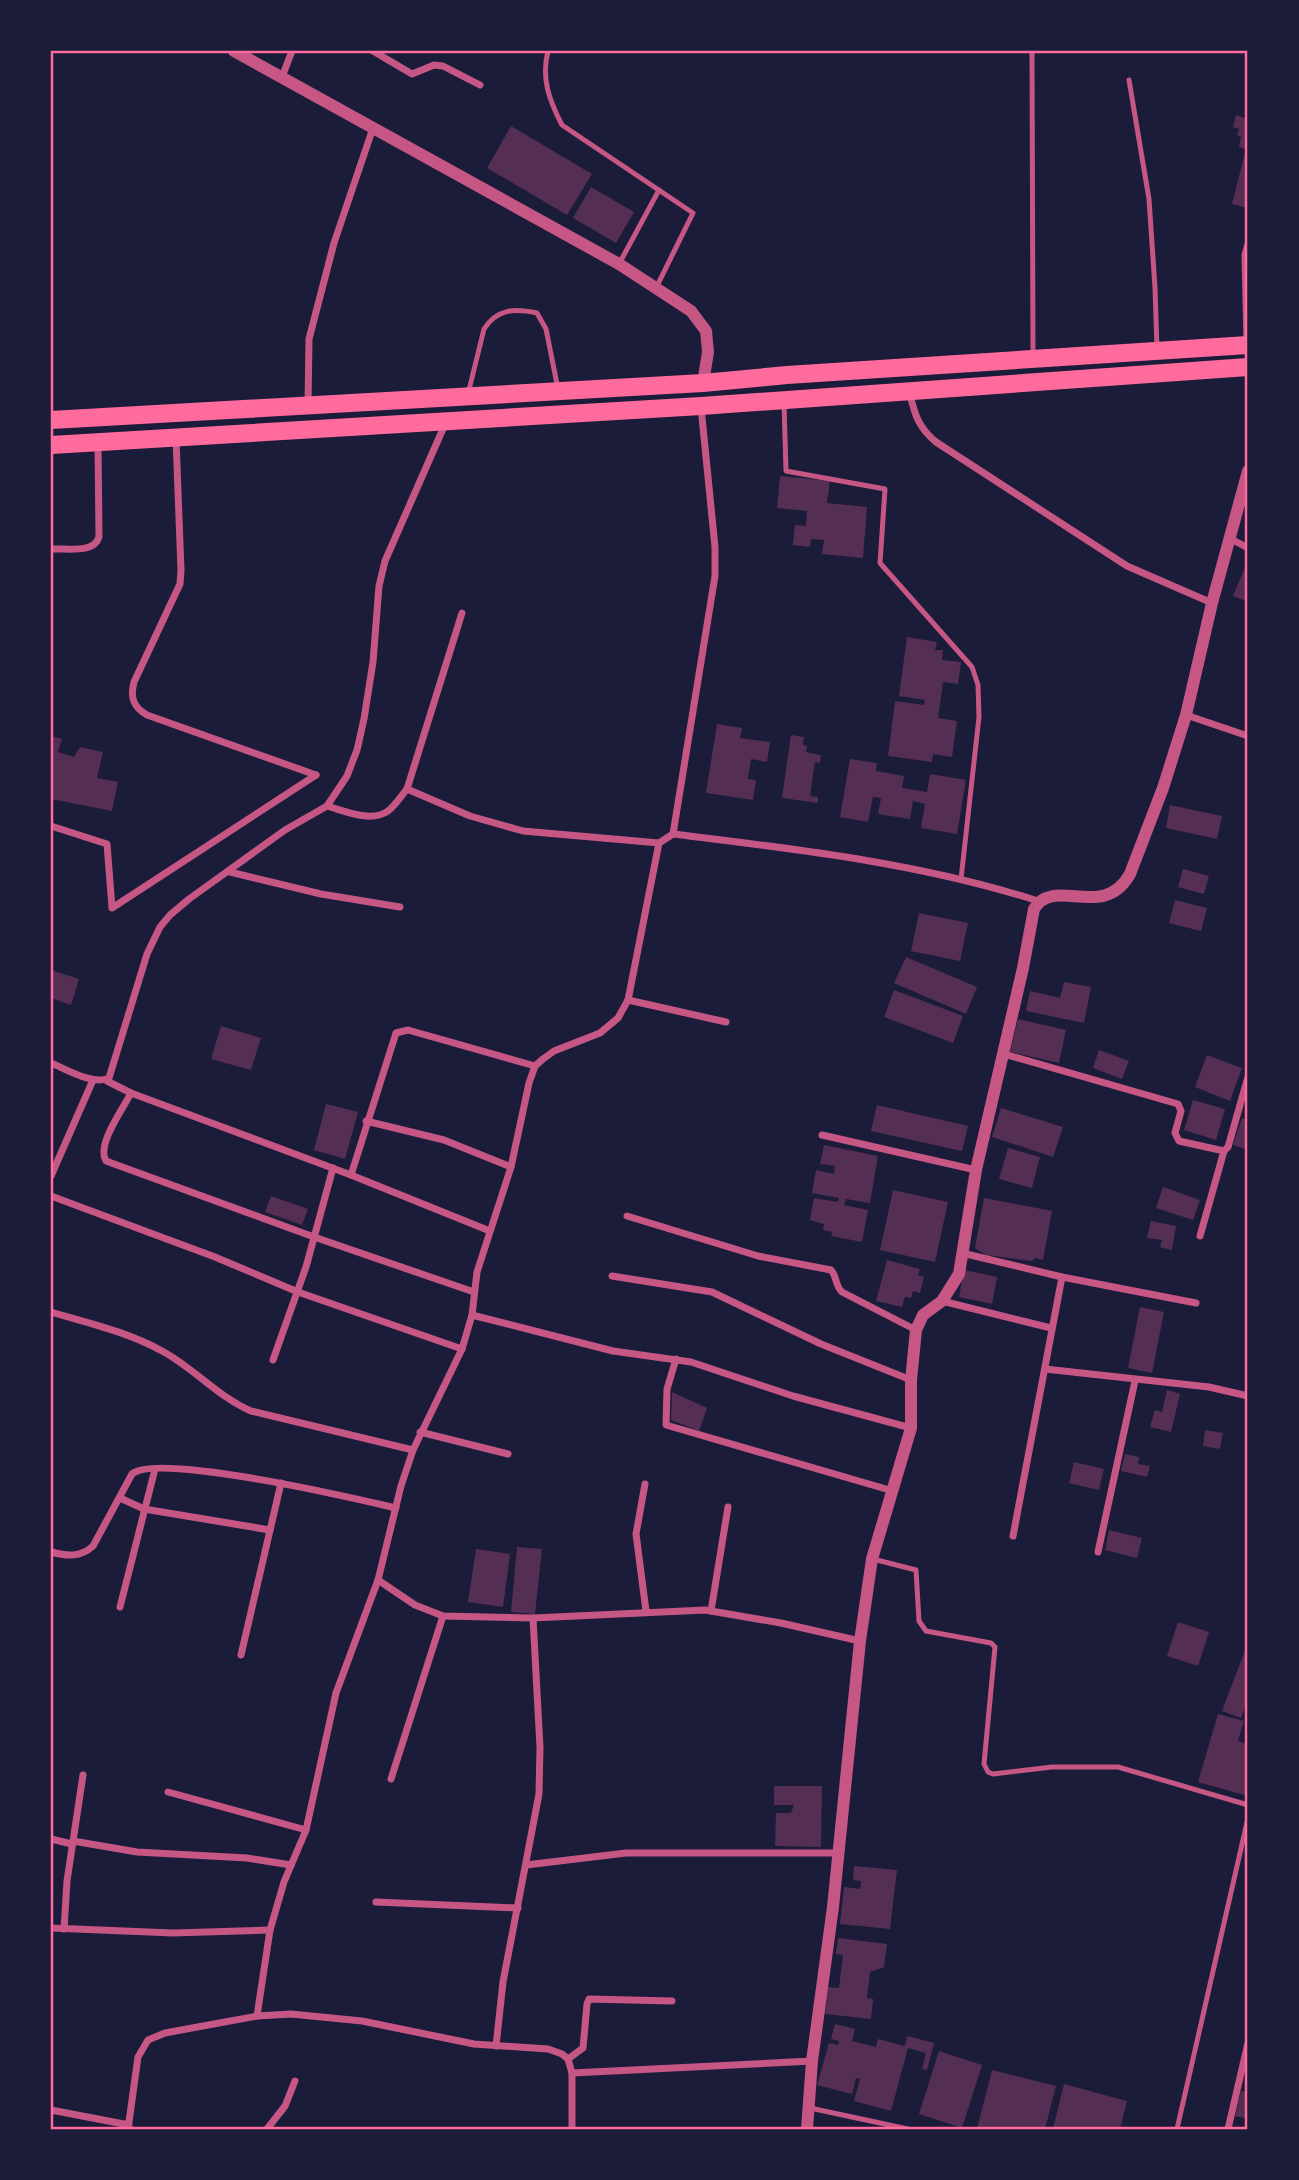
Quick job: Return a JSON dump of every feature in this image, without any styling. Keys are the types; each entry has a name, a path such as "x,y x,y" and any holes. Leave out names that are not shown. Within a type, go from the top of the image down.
{"main road":[{"path":"51,420 558,392 1248,347"},
{"path":"51,445 701,406 1248,367"}],"street":[{"path":"234,51 619,264 691,311 706,331 708,352 703,383"},
{"path":"282,77 292,51"},
{"path":"373,51 412,74 434,65 443,66 480,85"},
{"path":"309,406 309,339 334,243 373,128"},
{"path":"1248,244 1245,255 1248,347"},
{"path":"909,391 917,421 924,432 936,442 1127,566 1212,604"},
{"path":"673,834 715,576 715,547 701,406"},
{"path":"107,1081 111,1076 147,954 160,927 189,899 285,830 327,806 347,776 357,750 373,662 379,586 385,561 447,421"},
{"path":"51,826 107,844 112,908 316,775 147,715 134,705 131,692 134,682 180,584 176,438"},
{"path":"51,549 91,548 97,544 98,442"},
{"path":"807,2129 860,1641 872,1559 911,1428 911,1380 916,1329 923,1315 942,1301 959,1274 976,1170 1004,1054 1034,909 1038,901 1052,895 1096,898 1110,894 1123,886 1130,874 1163,788 1186,715 1212,604 1248,471"},
{"path":"1231,539 1248,548"},
{"path":"327,806 363,816 376,816 389,811 407,789 462,613"},
{"path":"1186,715 1248,736"},
{"path":"407,789 470,817 523,831 659,843 673,834 890,864 985,884 1038,901"},
{"path":"257,2017 270,1930 306,1830 336,1693 378,1580 413,1450 462,1349 472,1315 477,1272 511,1167 529,1083 535,1066 554,1051 600,1033 618,1018 628,1000 659,843"},
{"path":"230,872 321,894 400,907"},
{"path":"628,1000 726,1022"},
{"path":"351,1175 393,1039 401,1030 535,1066"},
{"path":"1004,1054 1178,1104 1181,1111 1175,1138 1182,1143 1224,1151"},
{"path":"51,1063 93,1080 107,1081 131,1093 333,1168 490,1231"},
{"path":"1200,1236 1248,1077"},
{"path":"51,1176 93,1080"},
{"path":"131,1093 103,1145 106,1161 474,1292"},
{"path":"366,1121 443,1140 511,1167"},
{"path":"822,1135 976,1170"},
{"path":"273,1360 298,1292 333,1168"},
{"path":"51,1196 215,1257 298,1292 462,1349"},
{"path":"628,1216 758,1256 831,1270 836,1285 842,1292 916,1329"},
{"path":"962,1253 1062,1277 1196,1303"},
{"path":"612,1276 712,1292 821,1344 911,1380"},
{"path":"1013,1536 1062,1277"},
{"path":"942,1301 1051,1328"},
{"path":"51,1312 138,1339 163,1351 229,1399 251,1411 413,1450"},
{"path":"472,1315 613,1351 677,1359 758,1382 793,1396 911,1428"},
{"path":"677,1359 667,1389 666,1425 894,1492"},
{"path":"1045,1369 1135,1381 1209,1387 1248,1396"},
{"path":"1098,1552 1135,1381"},
{"path":"420,1432 508,1454"},
{"path":"120,1607 155,1469"},
{"path":"51,1552 72,1556 87,1552 136,1471 203,1471 281,1483 396,1507"},
{"path":"241,1655 281,1483"},
{"path":"645,1484 636,1534 646,1611"},
{"path":"120,1498 144,1509 270,1530"},
{"path":"711,1611 728,1507"},
{"path":"378,1580 415,1605 443,1616 533,1618 646,1611 711,1611 860,1641"},
{"path":"391,1779 443,1616"},
{"path":"496,2046 503,1982 539,1794 540,1747 533,1618"},
{"path":"64,1929 83,1775"},
{"path":"167,1792 306,1830"},
{"path":"51,1839 137,1852 247,1858 291,1866"},
{"path":"526,1865 626,1853 839,1853"},
{"path":"376,1902 518,1908"},
{"path":"51,1928 173,1933 270,1930"},
{"path":"568,2059 583,2048 589,2000 672,2001"},
{"path":"51,2110 128,2127 138,2057 148,2040 165,2033 257,2017 291,2014 334,2017 496,2046 548,2049 562,2054 568,2059 572,2073 572,2129"},
{"path":"1228,2129 1248,2043"},
{"path":"572,2073 813,2061"},
{"path":"267,2129 285,2106 295,2081"}],"lane":[{"path":"548,51 544,66 546,88 562,125 693,213 656,288"},
{"path":"1032,51 1033,361"},
{"path":"1129,80 1149,200 1157,352"},
{"path":"619,264 659,190"},
{"path":"467,397 484,329 490,320 502,311 520,309 537,313 546,328 558,392"},
{"path":"784,400 786,471 885,489 880,562 972,667 978,685 979,717 961,879"},
{"path":"872,1559 916,1570 919,1621 926,1631 991,1643 995,1647 984,1764 988,1772 993,1774 1052,1767 1118,1767 1248,1805"},
{"path":"1177,2129 1248,1818"},
{"path":"810,2108 908,2129"}],"building":[{"path":"1236,115 1248,119 1248,208 1232,204 1246,149 1239,147 1239,129 1233,127"},
{"path":"511,126 592,174 567,215 487,168"},
{"path":"591,187 634,212 616,243 573,218"},
{"path":"780,476 830,481 827,503 867,507 863,558 822,554 824,540 811,539 810,547 793,545 795,525 806,526 807,511 777,508"},
{"path":"1246,565 1248,566 1248,602 1233,596"},
{"path":"907,637 937,642 935,650 943,650 942,660 961,662 958,684 943,682 938,718 957,721 952,757 933,754 932,762 888,756 895,701 924,705 925,700 899,696"},
{"path":"717,724 742,728 740,738 770,742 767,762 751,759 748,779 756,780 753,800 706,793"},
{"path":"791,735 804,737 806,752 821,755 820,763 815,762 810,796 818,797 818,803 782,798"},
{"path":"51,736 62,739 58,752 74,757 80,747 103,752 97,778 118,782 112,811 51,799"},
{"path":"850,759 877,763 876,771 904,776 902,788 927,792 930,774 966,780 957,834 921,828 925,804 913,801 910,819 878,814 881,798 873,797 868,822 840,817"},
{"path":"1170,805 1222,816 1217,839 1166,828"},
{"path":"1183,869 1209,876 1204,894 1178,887"},
{"path":"1175,900 1207,908 1201,931 1169,923"},
{"path":"919,913 968,923 960,961 911,951"},
{"path":"906,957 977,987 966,1014 894,983"},
{"path":"51,970 79,979 71,1005 51,998"},
{"path":"1064,982 1091,987 1084,1023 1026,1011 1030,991 1060,998"},
{"path":"894,990 963,1016 953,1043 884,1017"},
{"path":"1018,1019 1066,1030 1059,1063 1010,1052"},
{"path":"221,1026 261,1038 251,1070 211,1059"},
{"path":"1099,1050 1129,1061 1122,1079 1093,1068"},
{"path":"1207,1055 1242,1068 1230,1101 1195,1087"},
{"path":"1193,1100 1225,1109 1216,1140 1184,1130"},
{"path":"326,1104 358,1112 345,1159 314,1150"},
{"path":"877,1105 968,1126 962,1151 871,1131"},
{"path":"1001,1108 1063,1127 1053,1157 992,1137"},
{"path":"1242,1118 1248,1120 1248,1150 1233,1145"},
{"path":"824,1145 878,1156 870,1203 846,1199 844,1205 868,1210 862,1242 831,1236 832,1232 823,1230 824,1224 810,1220 814,1198 838,1202 839,1198 812,1193 816,1170 834,1174 835,1166 820,1164"},
{"path":"1008,1148 1040,1157 1032,1188 999,1179"},
{"path":"1163,1187 1200,1200 1193,1220 1156,1208"},
{"path":"893,1190 948,1202 935,1262 880,1250"},
{"path":"271,1196 308,1209 302,1225 265,1212"},
{"path":"984,1198 1052,1211 1043,1260 986,1255 975,1248"},
{"path":"1151,1221 1176,1226 1172,1250 1160,1247 1162,1240 1147,1238"},
{"path":"887,1260 920,1269 918,1275 924,1277 920,1293 913,1291 911,1298 905,1297 902,1307 876,1301"},
{"path":"964,1270 997,1277 992,1304 959,1297"},
{"path":"1140,1307 1164,1312 1152,1373 1128,1368"},
{"path":"1167,1390 1180,1394 1171,1432 1150,1427 1155,1410 1162,1412"},
{"path":"672,1392 707,1408 699,1431 671,1420"},
{"path":"1205,1430 1223,1433 1220,1449 1203,1446"},
{"path":"1125,1454 1139,1457 1138,1464 1150,1466 1147,1477 1121,1471"},
{"path":"1074,1462 1104,1469 1099,1490 1069,1483"},
{"path":"1109,1530 1142,1538 1137,1558 1105,1550"},
{"path":"517,1547 542,1549 535,1614 511,1612"},
{"path":"476,1549 510,1554 503,1607 468,1602"},
{"path":"1178,1622 1209,1632 1198,1666 1167,1656"},
{"path":"1246,1648 1248,1700 1241,1718 1222,1711"},
{"path":"1218,1714 1244,1721 1238,1741 1246,1744 1248,1740 1248,1796 1198,1782"},
{"path":"774,1786 822,1786 821,1847 775,1846 776,1813 791,1813 794,1805 774,1805"},
{"path":"854,1866 897,1870 890,1929 840,1924 844,1887 860,1889 861,1881 853,1880"},
{"path":"838,1938 887,1944 884,1967 870,1972 867,1998 873,1999 871,2019 825,2014 828,1987 839,1988 843,1955 836,1954"},
{"path":"835,2024 855,2029 852,2041 876,2047 878,2039 905,2046 907,2036 934,2043 927,2070 922,2069 926,2053 908,2048 891,2111 854,2101 860,2079 856,2078 852,2094 817,2085 829,2043 838,2045 839,2041 831,2039"},
{"path":"939,2051 982,2065 962,2128 919,2114"},
{"path":"992,2070 1056,2086 1045,2129 977,2129"},
{"path":"1064,2084 1127,2101 1120,2129 1053,2129"},
{"path":"1241,2091 1248,2092 1248,2119 1235,2116"}]}
